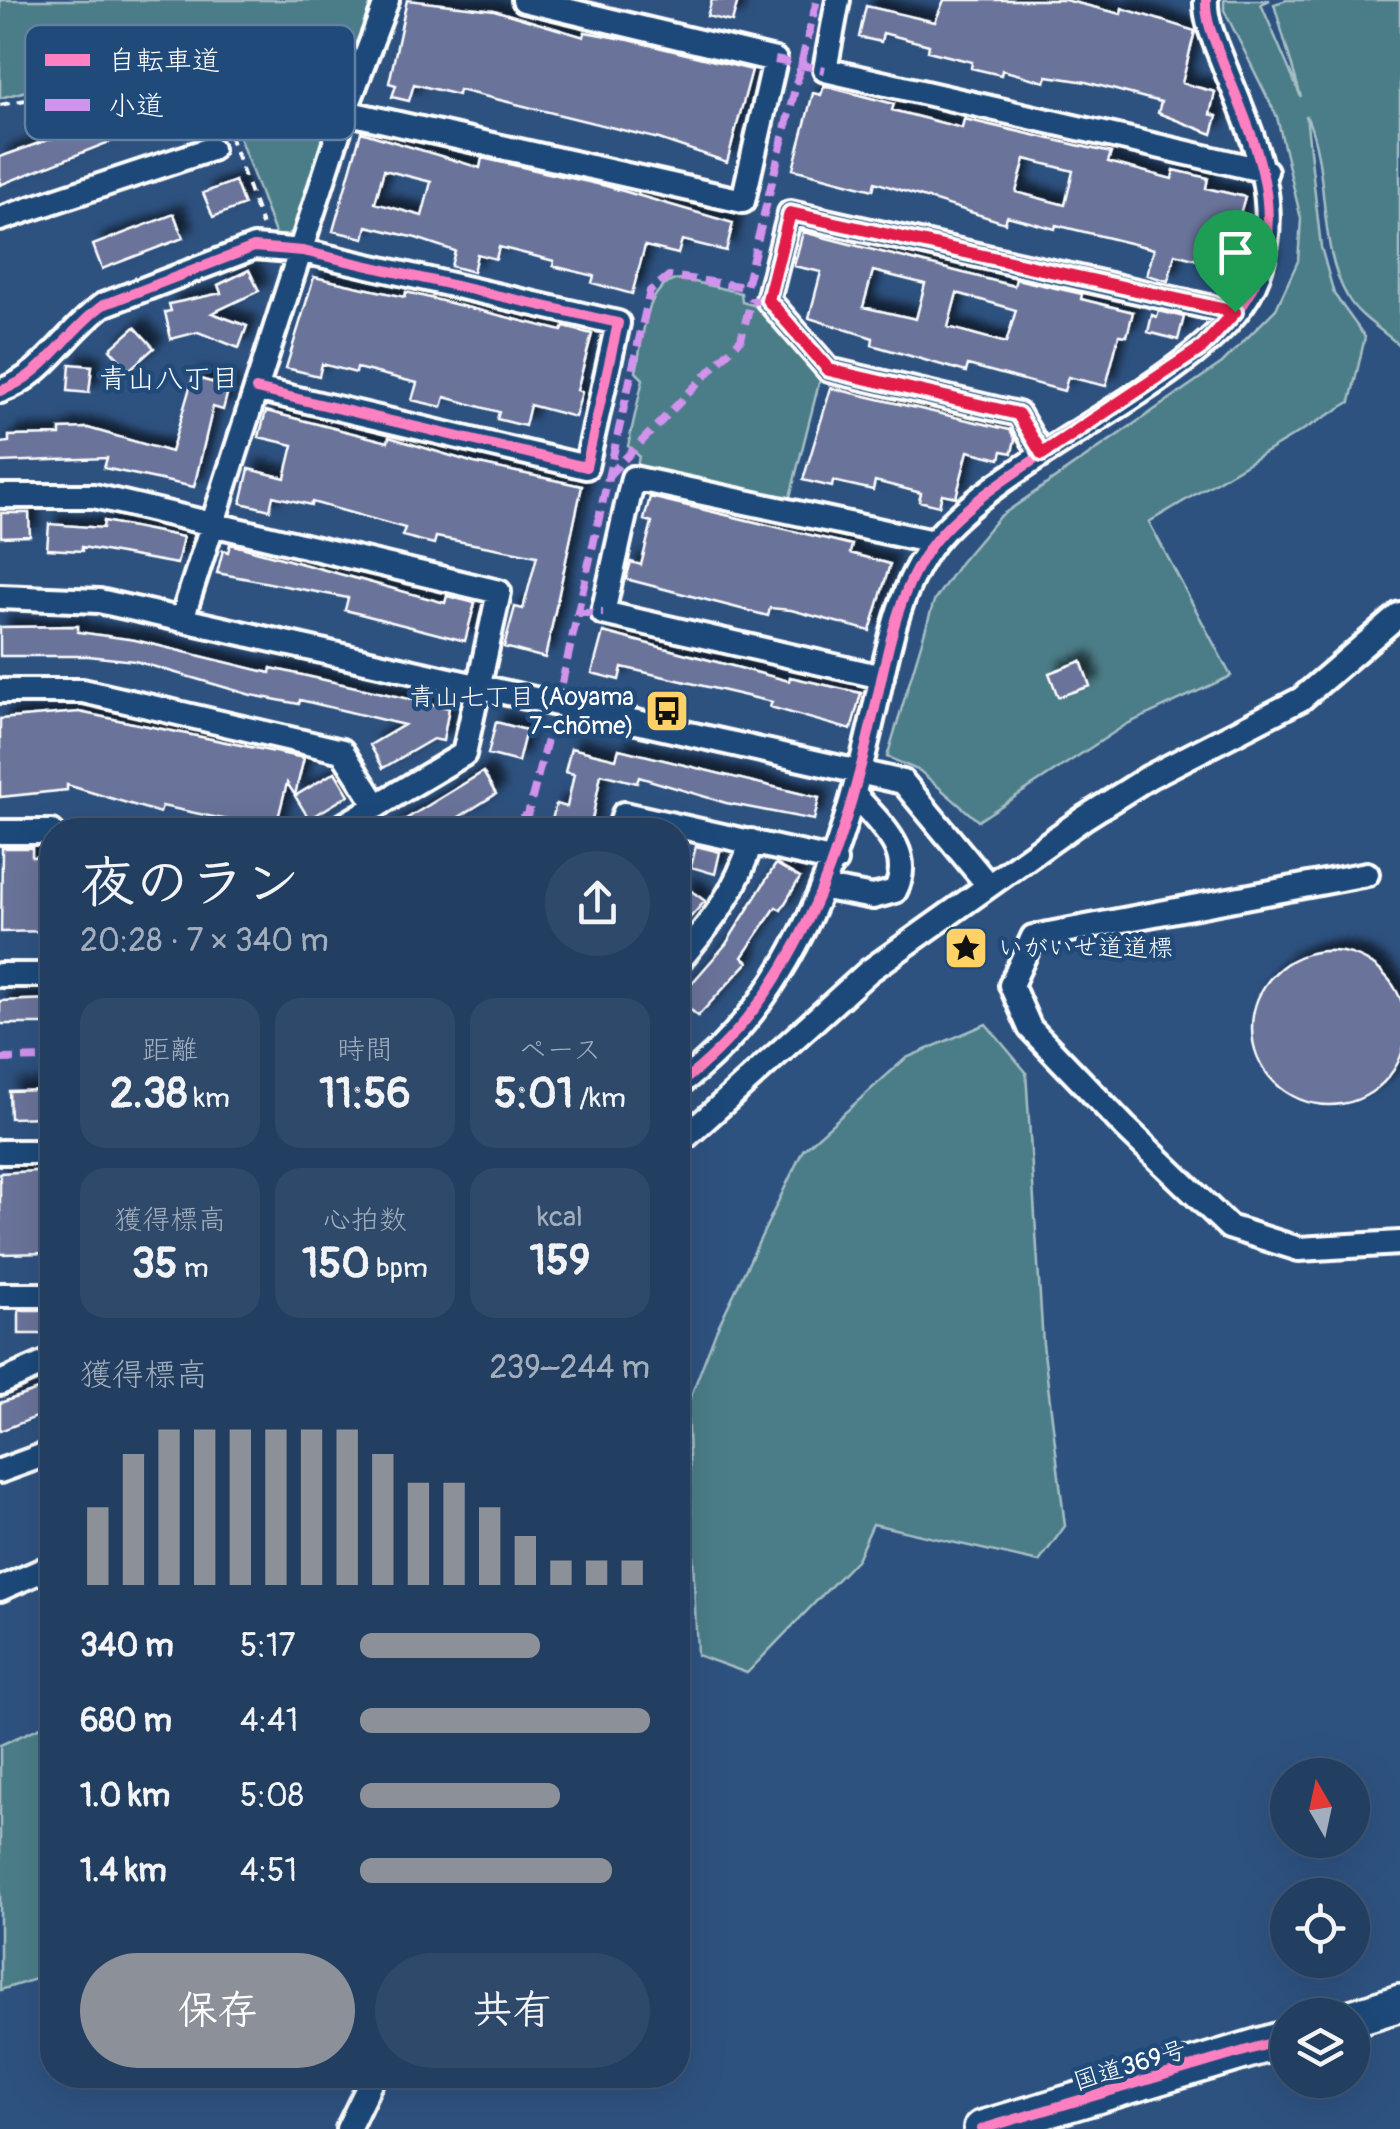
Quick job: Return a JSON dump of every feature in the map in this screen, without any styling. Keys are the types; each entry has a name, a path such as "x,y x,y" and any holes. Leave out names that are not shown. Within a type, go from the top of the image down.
{"highway":[{"path":"1370,2012 1400,2003"},
{"name":"国道369号","path":"982,2129 1270,2043"}],"street":[{"path":"355,85 387,0"},
{"path":"355,114 743,201 775,60 524,0"},
{"path":"838,0 825,70 1266,171"},
{"path":"690,1073 748,1014 797,942 825,888 857,783 900,606 934,542 970,507 1042,454 1203,347 1235,312 1256,281 1263,260 1269,210 1266,171 1205,3 1181,0"},
{"path":"182,619 336,140"},
{"path":"0,219 211,149"},
{"path":"1042,454 1018,414 829,370 768,300 790,213 1235,312"},
{"path":"0,391 27,380 82,320 103,305 237,254 270,246 618,324 586,466 256,390"},
{"path":"882,676 603,613 632,478 934,542"},
{"path":"0,496 94,496 499,592 464,754 356,818"},
{"path":"0,598 99,601 480,684 857,783 903,782 988,884"},
{"path":"690,1133 869,971 988,884 1150,777 1301,699 1400,614"},
{"path":"0,691 83,691 342,750 377,806"},
{"path":"825,888 874,897 895,891 903,876 905,863 899,849 857,783"},
{"path":"690,828 835,861"},
{"path":"0,832 40,832"},
{"path":"690,948 718,915 743,870 751,841"},
{"path":"1367,874 1033,936 1010,985 1030,1028 1124,1127 1229,1227 1299,1249 1400,1243"},
{"path":"0,975 40,975"},
{"path":"0,1152 40,1152"},
{"path":"0,1296 40,1295"},
{"path":"0,1383 40,1365"},
{"path":"0,1471 40,1456"},
{"path":"0,1588 40,1571"},
{"path":"348,2129 368,2088"}],"path":[{"path":"0,105 25,100"},
{"path":"232,140 270,246"}],"green space":[{"path":"0,0 373,0 355,55 355,25 25,25 25,91 0,98"},
{"path":"1224,0 1270,0 1261,4 1301,97 1274,4 1287,0 1400,0 1400,346 1358,311 1338,277 1327,231 1319,160 1306,115 1321,247 1334,294 1365,337 1350,402 1149,522 1231,676 1127,724 978,821 920,771 887,757 934,601 999,517 1222,363 1276,309 1298,261 1301,219 1277,117 1224,10"},
{"path":"240,140 327,140 298,228 285,236 276,236"},
{"path":"682,279 741,293 742,302 756,306 820,379 789,501 637,466 639,456 628,446 643,379 636,372 643,330 659,290"},
{"path":"986,1024 1026,1072 1043,1344 1065,1526 1039,1562 873,1524 857,1559 747,1673 697,1655 690,1398 716,1331 803,1150 906,1058"},
{"path":"40,1727 40,1978 0,1990 0,1745"}],"building":[{"path":"407,0 494,10 584,37 585,32 629,40 752,70 727,162 659,139 459,90 458,95 414,84 409,101 392,97 396,85 389,83"},
{"path":"712,0 738,0 732,22 707,16"},
{"path":"944,0 1065,0 1121,14 1122,8 1195,31 1182,83 1215,92 1210,114 1217,116 1212,134 1158,113 1161,102 1086,82 1047,76 1045,82 1002,70 1001,75 971,68 972,62 928,51 929,45 883,33 881,42 859,37 866,6 935,22"},
{"path":"824,86 894,104 892,110 962,128 964,119 1111,153 1108,162 1172,179 1174,170 1208,178 1206,188 1245,197 1224,267 1175,254 1168,281 1147,275 1154,249 1007,216 1005,223 875,182 873,190 793,169 813,93 821,95","holes":["1025,159 1073,171 1065,205 1016,192"]},
{"path":"361,132 480,168 482,158 606,186 733,223 726,251 682,240 678,254 645,246 632,294 592,283 594,276 553,266 554,261 499,247 496,259 477,254 473,272 451,266 455,251 416,238 367,226 364,238 333,231","holes":["384,170 431,182 422,216 375,203"]},
{"path":"48,140 114,140 0,185 0,157"},
{"path":"235,181 244,205 213,217 203,193"},
{"path":"174,214 183,238 102,269 93,245"},
{"path":"803,232 1014,286 1016,279 1082,294 1081,299 1133,312 1127,336 1119,335 1106,386 1068,377 1064,391 968,365 966,372 872,345 873,338 809,318 821,272 794,266","holes":["873,271 925,284 916,319 863,307","957,293 1016,310 1006,343 948,327"]},
{"path":"249,270 259,291 212,313 247,326 239,348 198,332 171,339 165,312 171,311 169,304 221,293 218,285"},
{"path":"314,277 405,297 406,292 562,331 564,327 592,334 577,390 582,392 575,417 530,405 525,426 497,419 499,412 445,397 442,407 412,400 417,383 357,368 356,373 322,364 319,376 286,368"},
{"path":"1159,311 1184,317 1178,340 1148,332 1152,315 1157,317"},
{"path":"135,327 154,348 129,370 110,349"},
{"path":"70,364 92,366 89,393 68,391"},
{"path":"193,377 229,387 223,410 213,407 194,487 104,468 107,458 0,462 0,443 9,442 9,436 60,435 60,429 88,428 171,452"},
{"path":"831,388 1010,430 1015,439 1012,453 1002,451 1000,459 968,451 956,497 942,494 939,506 919,501 921,493 875,481 873,490 833,481 832,487 803,480"},
{"path":"266,411 388,442 389,437 474,463 582,486 545,658 504,647 515,607 523,609 537,556 436,537 434,544 402,536 405,528 312,502 311,505 273,496 270,510 241,503 249,469 285,478 293,445 259,437"},
{"path":"650,497 852,545 850,553 890,564 870,631 791,610 770,608 768,616 626,579 631,562 641,565 652,522 644,520"},
{"path":"1,513 29,513 30,536 1,537"},
{"path":"104,521 183,537 177,564 82,547 82,551 47,549 49,524 103,528"},
{"path":"230,544 445,603 447,596 475,603 465,641 345,610 348,598 217,573 223,550 228,552"},
{"path":"78,626 78,632 135,640 270,673 271,668 449,708 443,741 433,739 383,768 370,745 404,725 300,700 299,704 251,695 135,661 88,656 0,656 0,627"},
{"path":"603,632 789,681 790,677 861,693 851,730 770,707 772,702 622,667 619,680 592,673"},
{"path":"1081,661 1090,686 1058,697 1049,673"},
{"path":"79,712 304,758 295,795 287,783 278,818 218,818 162,806 160,813 67,785 67,790 0,797 0,719"},
{"path":"496,722 526,730 518,762 488,754"},
{"path":"571,748 616,759 619,749 819,798 814,820 726,803 639,777 637,783 601,774 592,818 552,818 556,804 567,807 574,774 565,772"},
{"path":"335,772 349,795 311,818 295,796"},
{"path":"483,772 496,794 457,818 408,818"},
{"path":"696,846 720,852 715,874 691,867"},
{"path":"2,848 32,848 32,857 40,857 40,931 1,932"},
{"path":"776,864 800,878 781,910 776,907 742,957 748,962 698,1016 690,1009 690,985 726,944"},
{"path":"690,890 705,901 690,918"},
{"path":"1329,951 1359,957 1384,973 1400,998 1400,1058 1384,1083 1359,1099 1329,1105 1299,1099 1274,1083 1258,1058 1252,1028 1258,998 1274,973 1299,957"},
{"path":"40,999 40,1024 0,1024 0,1001"},
{"path":"40,1090 40,1117 10,1118 9,1091"},
{"path":"40,1171 40,1253 0,1254 0,1173"},
{"path":"19,1310 40,1310 40,1334 19,1334"},
{"path":"40,1389 40,1416 0,1431 0,1403"}],"marked path":[{"path":"562,683 650,291 669,276 746,287 817,0"},
{"path":"775,60 825,70"},
{"path":"608,476 741,339 751,301 768,300"},
{"path":"578,613 603,613"},
{"path":"521,818 528,814 551,724"},
{"path":"0,1059 40,1058"}],"cycle path":[{"path":"690,1075 720,1049 755,1008 785,964 809,917 847,816 902,601 921,560 967,509 1010,476 1203,346 1237,311 1258,275 1268,220 1266,194 1254,142 1212,33 1206,0"},
{"path":"0,391 29,375 103,305 254,247 303,251 618,323 586,467 256,389"},
{"path":"982,2129 1270,2043"}],"place":[{"name":"青山七丁目 (Aoyama 7-chōme)","path":"667,711"},
{"name":"いがいせ道道標","path":"966,948"}],"district":[{"name":"青山八丁目","path":"169,379"}],"route":[{"path":"790,213 1235,312 1203,347 1042,454 1018,414 829,370 768,300 790,213"}]}
